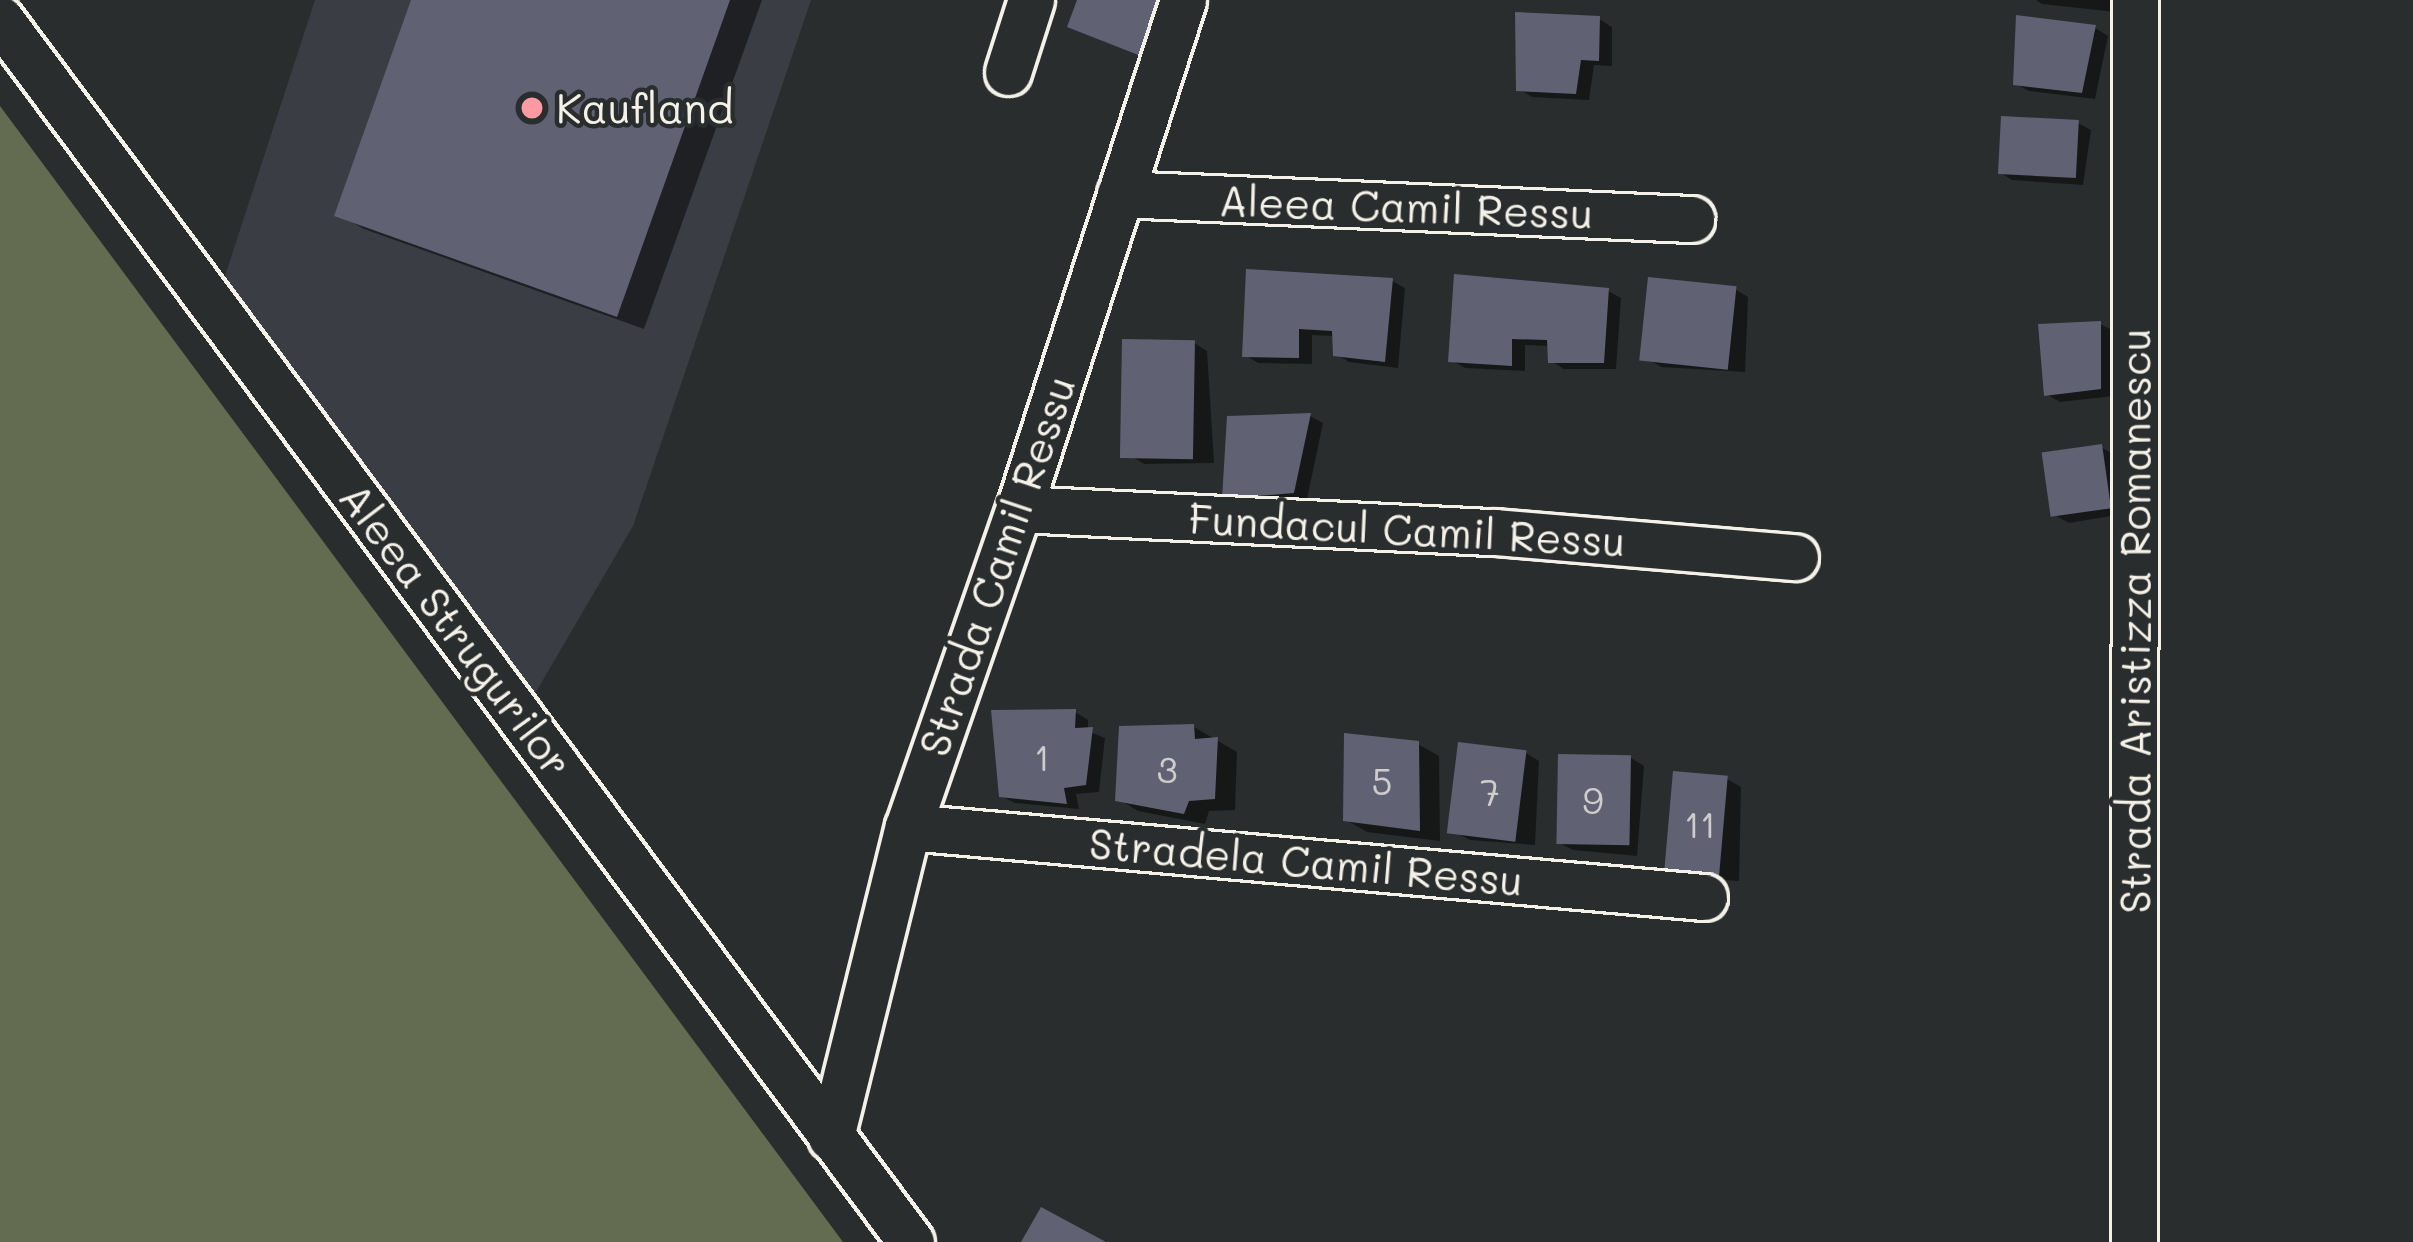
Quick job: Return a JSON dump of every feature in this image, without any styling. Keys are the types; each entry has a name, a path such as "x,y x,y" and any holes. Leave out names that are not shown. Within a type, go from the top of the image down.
{"street":[{"path":"1008,72 1031,0"},
{"name":"Strada Camil Ressu","path":"831,1137 908,827 1019,509 1183,0"},
{"name":"Strada Aristizza Romanescu","path":"2134,1242 2135,0"},
{"name":"Aleea Strugurilor","path":"0,19 911,1242"},
{"name":"Aleea Camil Ressu","path":"1120,194 1691,219"},
{"name":"Fundacul Camil Ressu","path":"1019,509 1495,532 1795,557"},
{"name":"Stradela Camil Ressu","path":"908,827 1704,897"}],"shaded area":[{"path":"315,0 811,0 633,526 533,697 224,279"}],"green space":[{"path":"0,106 843,1242 0,1242"}],"building":[{"name":"Kaufland","path":"411,0 730,0 617,317 334,216"},
{"path":"1077,0 1167,0 1146,58 1067,27"},
{"path":"1515,12 1600,16 1599,61 1581,60 1576,94 1516,91"},
{"path":"2016,15 2096,25 2082,93 2013,85"},
{"path":"2001,116 2079,120 2076,178 1998,174"},
{"path":"1246,269 1393,278 1385,362 1333,356 1332,331 1299,329 1299,358 1242,357"},
{"path":"1454,274 1609,288 1604,363 1548,363 1547,340 1512,339 1512,366 1448,362"},
{"path":"1648,277 1737,286 1728,370 1639,361"},
{"path":"2101,321 2101,389 2044,396 2038,324"},
{"path":"1122,339 1195,340 1193,459 1120,458"},
{"path":"1311,413 1294,493 1222,499 1227,416"},
{"path":"2102,444 2111,508 2051,517 2042,452"},
{"path":"1076,709 1075,728 1093,727 1086,785 1064,788 1067,804 999,797 991,710"},
{"path":"1194,724 1195,739 1218,737 1215,799 1189,801 1184,814 1115,801 1119,726"},
{"path":"1344,733 1419,741 1420,831 1343,821"},
{"path":"1458,742 1526,750 1515,842 1447,833"},
{"path":"1558,754 1631,755 1629,845 1556,844"},
{"path":"1673,771 1728,776 1719,876 1664,872"},
{"path":"1041,1207 1106,1242 1021,1242"}],"place":[{"name":"Kaufland","path":"532,108"}]}
